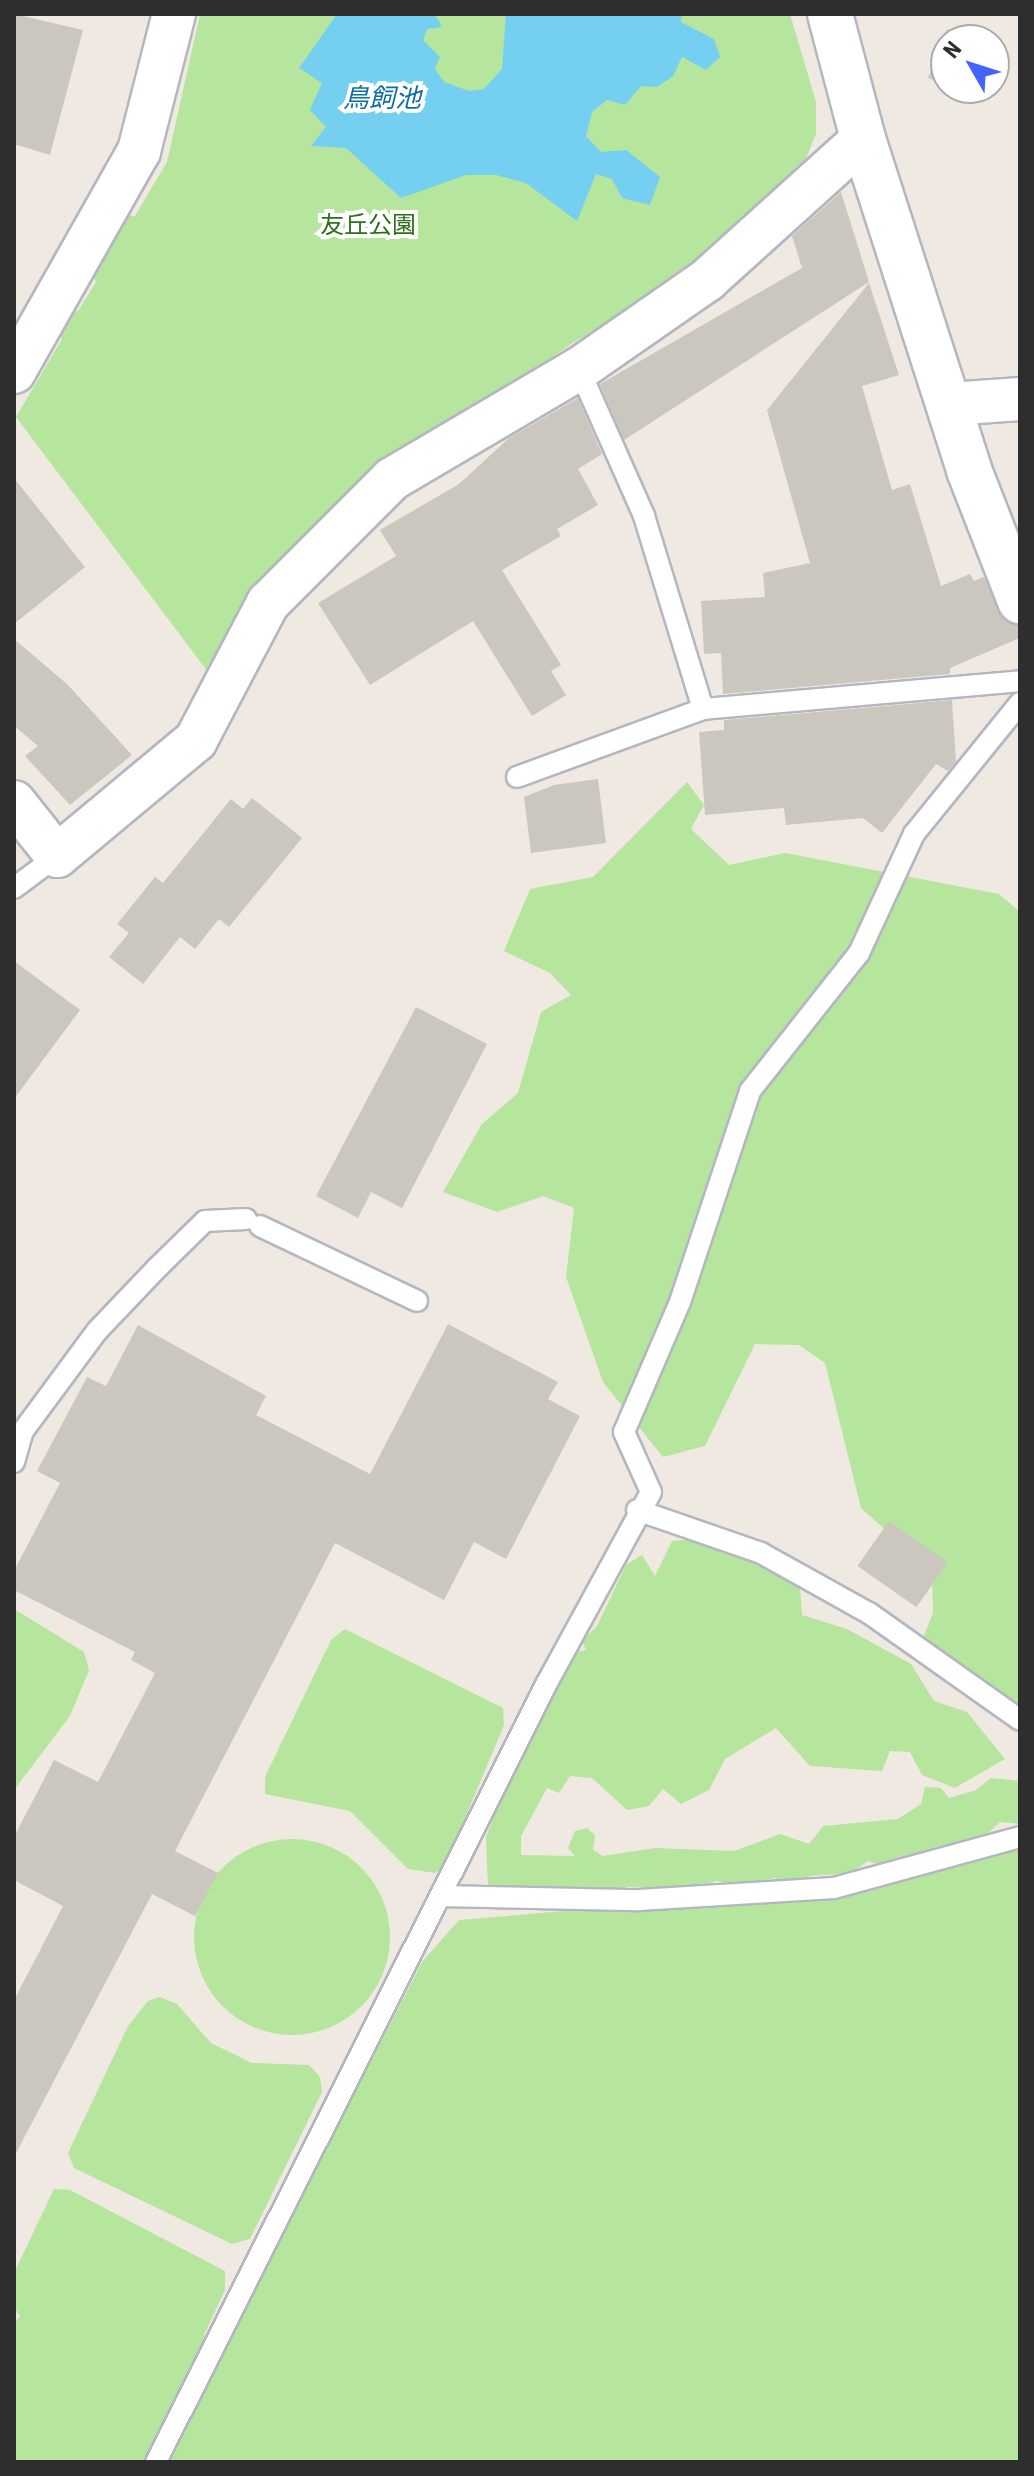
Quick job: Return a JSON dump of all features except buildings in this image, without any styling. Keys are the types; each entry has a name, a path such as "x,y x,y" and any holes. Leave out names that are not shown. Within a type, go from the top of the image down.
{"street":[{"path":"14,372 139,151 174,14"},
{"path":"830,14 863,139 950,404 1020,601"},
{"path":"14,802 57,856 196,740 268,603 392,479 579,369 707,280 863,139"},
{"path":"950,404 1020,399"}],"lane":[{"path":"579,369 644,516 703,709"},
{"path":"517,777 703,709 1020,681"},
{"path":"156,2462 440,1896 637,1510 651,1492 624,1432 680,1302 750,1091 859,953 914,834 1020,703"},
{"path":"14,888 57,856"},
{"path":"14,1462 23,1431 97,1331 205,1221 253,1222 417,1301"},
{"path":"637,1510 761,1553 856,1605 1020,1720"},
{"path":"440,1896 639,1900 834,1888 1020,1837"}],"green space":[{"name":"友丘公園","path":"200,14 790,14 816,102 816,134 801,171 676,284 574,342 386,471 214,680 16,417 62,339 56,328 62,314 78,311 96,282 87,262 115,214 135,216 167,162"},
{"path":"687,782 704,805 691,829 729,865 785,853 999,894 1020,912 1020,1704 923,1638 933,1613 932,1572 861,1508 825,1363 799,1345 755,1344 705,1446 663,1457 603,1382 566,1277 574,1208 543,1196 497,1212 443,1192 482,1124 518,1093 541,1012 571,995 550,973 504,951 530,889 593,877"},
{"path":"687,1529 760,1540 800,1587 802,1615 847,1629 911,1664 934,1701 967,1712 1005,1759 955,1788 922,1775 910,1752 890,1751 882,1771 810,1766 776,1728 725,1759 709,1790 681,1804 663,1789 649,1806 627,1810 592,1778 570,1776 559,1793 547,1788 521,1836 521,1855 575,1856 568,1848 575,1831 587,1828 595,1835 593,1850 603,1856 655,1848 734,1851 780,1834 809,1844 823,1826 898,1819 921,1804 925,1787 941,1788 949,1798 976,1790 991,1778 1020,1781 1020,1824 1000,1822 983,1838 935,1847 910,1860 881,1866 868,1861 851,1873 809,1876 798,1885 775,1878 742,1885 716,1881 692,1889 627,1887 619,1896 488,1887 486,1837 512,1769 521,1764 517,1755 532,1738 575,1652 586,1650 582,1641 597,1626 626,1565 642,1555 655,1576 672,1541 685,1540"},
{"path":"14,1609 84,1652 89,1670 70,1716 14,1790"},
{"path":"345,1629 503,1708 504,1725 445,1866 435,1873 408,1869 350,1811 265,1794 265,1777 331,1640"},
{"path":"292,1839 330,1846 361,1868 383,1899 390,1937 383,1975 361,2006 330,2028 292,2035 254,2028 223,2006 201,1975 194,1937 201,1899 223,1868 254,1846"},
{"path":"1020,1842 1020,2462 166,2462 422,1962 459,1920 837,1888"},
{"path":"160,1997 177,2004 211,2043 252,2063 309,2065 320,2077 322,2092 250,2239 232,2244 74,2168 68,2153 128,2026 148,2001"},
{"path":"54,2189 70,2190 225,2271 225,2290 204,2335 208,2341 147,2462 14,2462 14,2323 20,2316 14,2307 14,2273"}],"water":[{"name":"鳥飼池","path":"337,14 435,14 442,27 427,29 423,40 440,57 435,69 444,82 469,91 484,89 502,69 506,14 682,14 681,22 714,39 720,57 706,70 682,57 673,76 657,87 641,86 625,105 607,100 592,112 586,136 601,152 626,150 660,177 650,205 622,198 612,179 596,174 577,221 526,183 496,175 466,175 401,198 346,148 311,146 326,127 310,110 322,83 299,68"}]}
